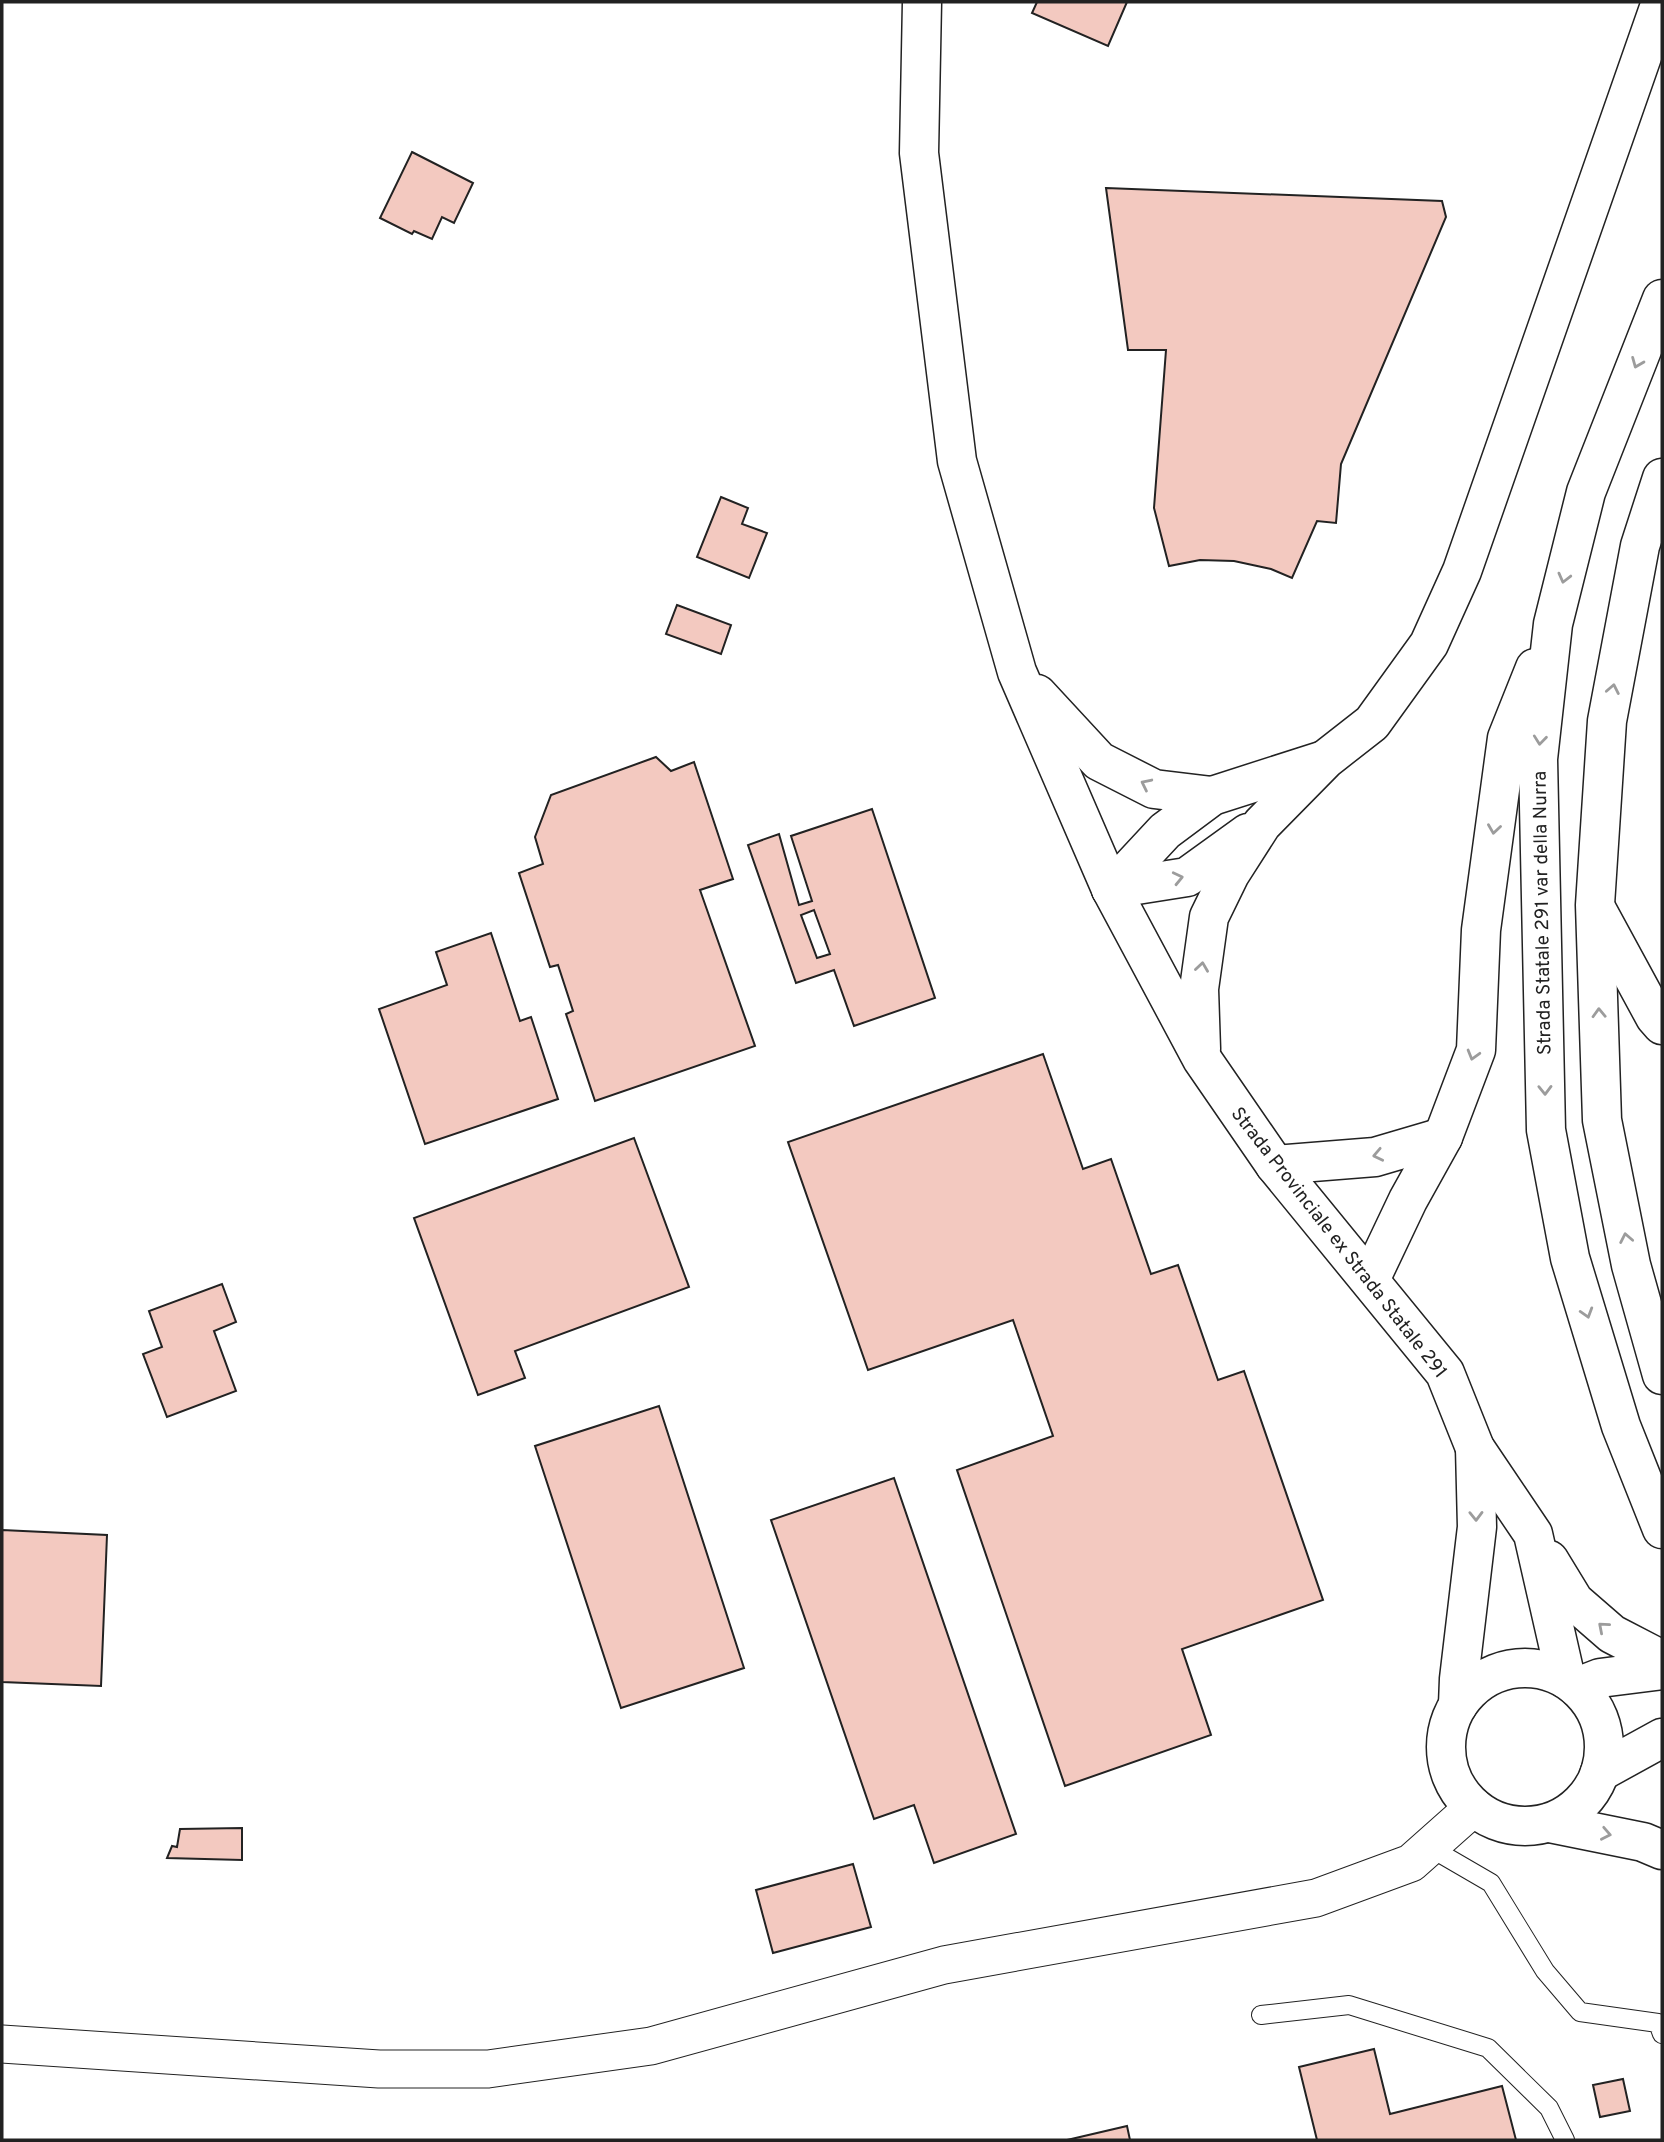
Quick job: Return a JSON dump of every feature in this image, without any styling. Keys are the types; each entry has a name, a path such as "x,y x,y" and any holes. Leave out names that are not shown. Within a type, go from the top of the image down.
{"main road":[{"name":"Strada Provinciale ex Strada Statale 291","path":"922,2 919,153 957,461 1017,672 1111,889 1202,1059 1275,1165 1445,1373 1475,1448 1533,1534 1572,1683"},
{"path":"1111,889 1187,877 1262,824 1326,759 1372,723 1429,644 1462,571 1661,2"},
{"name":"Strada Statale 291 var della Nurra","path":"1662,299 1586,492 1553,624 1538,759 1546,1130 1570,1258 1621,1426 1662,1529"},
{"path":"1662,478 1640,546 1606,721 1595,905 1602,1120 1631,1265 1662,1375"},
{"path":"1370,1280 1443,1137 1476,1050 1481,930 1507,738 1553,624"},
{"path":"1017,672 1099,761 1154,789 1212,796"},
{"path":"1111,889 1165,831 1212,796 1326,759"},
{"path":"1202,1059 1199,989 1209,917 1230,874 1262,824"},
{"path":"1595,905 1662,1026"},
{"path":"1275,1165 1375,1157 1443,1137"},
{"name":"Strada Provinciale ex Strada Statale 291","path":"1458,1705 1477,1527 1475,1448"},
{"path":"1533,1534 1574,1601 1612,1634 1662,1660"},
{"path":"1549,1823 1571,1811 1589,1794 1600,1772 1605,1749 1602,1726 1592,1704 1572,1683 1543,1670 1519,1668 1495,1674 1474,1687 1458,1705 1447,1738 1447,1757 1452,1775 1461,1793 1474,1807 1490,1818 1509,1825 1549,1823 1643,1842 1662,1850"},
{"path":"1572,1683 1662,1670"},
{"path":"1600,1772 1662,1738"}],"street":[{"path":"2,2045 379,2068 488,2069 651,2046 944,1965 1316,1898 1412,1863 1474,1807"}],"lane":[{"path":"1429,1847 1491,1883 1545,1971 1580,2012 1658,2023 1662,2034"},
{"path":"1261,2015 1349,2005 1488,2048 1549,2108 1565,2140"}],"building":[{"path":"1037,2 1127,2 1108,46 1032,13"},
{"path":"412,152 473,183 454,223 442,217 432,239 414,231 412,234 380,218"},
{"path":"1106,188 1442,201 1446,217 1341,464 1336,523 1317,521 1292,578 1271,569 1234,561 1200,560 1169,566 1154,508 1166,350 1128,350"},
{"path":"721,497 748,508 742,524 767,533 749,578 697,557"},
{"path":"677,605 731,625 721,654 666,634"},
{"path":"656,757 671,771 694,762 733,879 700,890 755,1046 595,1101 566,1014 573,1011 558,965 550,967 519,873 543,864 535,837 551,795"},
{"path":"872,809 935,998 854,1026 834,970 796,983 748,845 779,834 799,905 812,901 791,836","holes":["814,910 830,954 817,958 801,915"]},
{"path":"491,933 520,1021 531,1017 558,1099 425,1144 379,1009 447,985 436,952"},
{"path":"1043,1054 1083,1169 1111,1159 1151,1274 1178,1265 1218,1380 1244,1371 1323,1600 1182,1649 1211,1735 1065,1786 957,1470 1053,1436 1013,1320 868,1370 788,1142"},
{"path":"634,1138 689,1287 515,1351 525,1378 478,1395 414,1218"},
{"path":"222,1284 236,1322 214,1331 236,1391 167,1417 143,1354 162,1347 149,1311"},
{"path":"659,1406 744,1668 621,1708 535,1446"},
{"path":"894,1478 1016,1834 934,1863 914,1805 874,1819 771,1520"},
{"path":"2,1530 107,1535 101,1686 2,1682"},
{"path":"242,1828 242,1860 167,1858 172,1846 177,1847 180,1829"},
{"path":"853,1864 871,1927 773,1953 756,1890"},
{"path":"1374,2049 1390,2114 1502,2086 1516,2140 1317,2140 1299,2067"},
{"path":"1623,2079 1630,2111 1600,2117 1593,2085"},
{"path":"1127,2126 1130,2140 1067,2140"}]}
